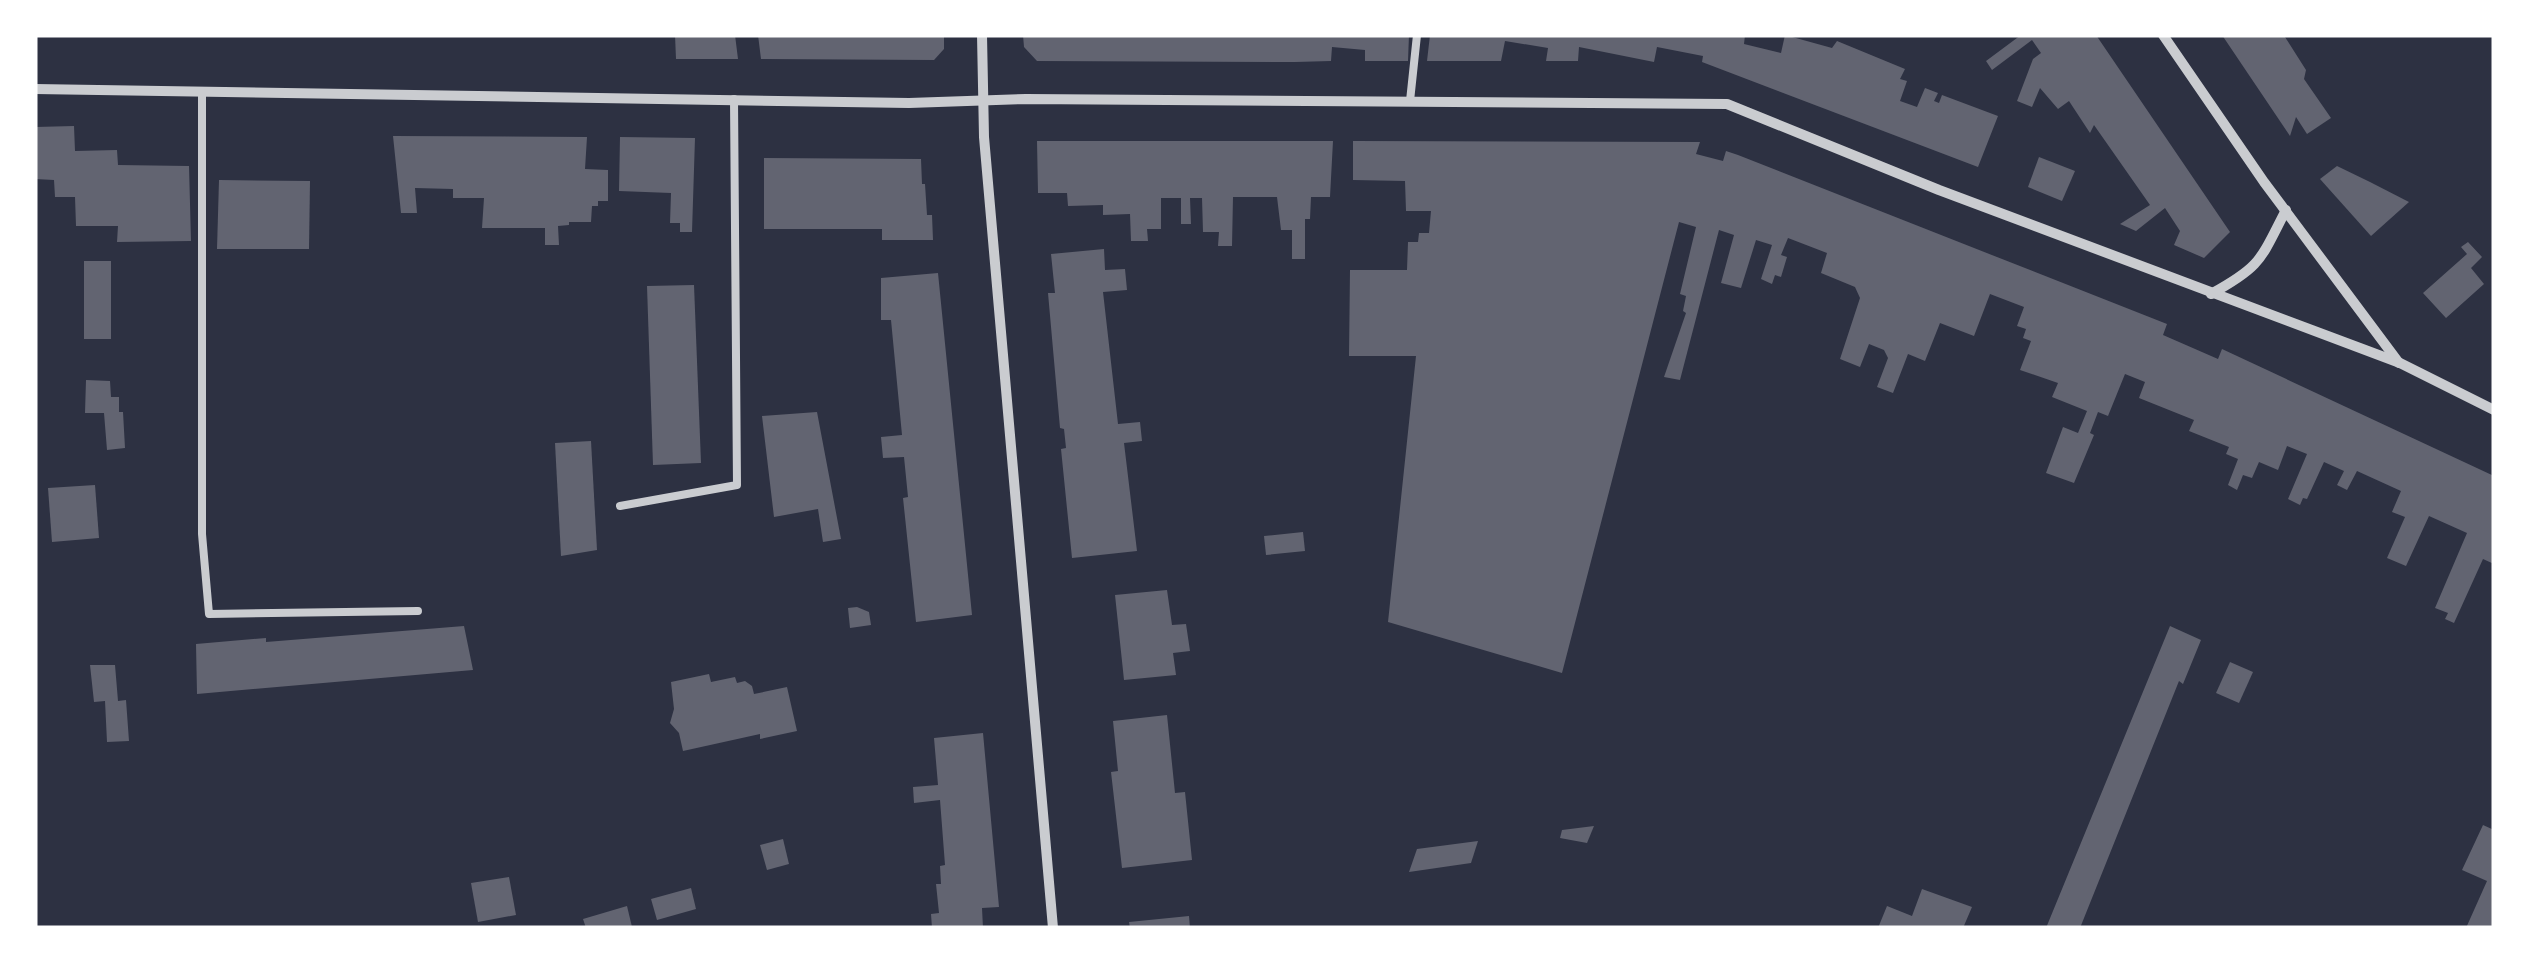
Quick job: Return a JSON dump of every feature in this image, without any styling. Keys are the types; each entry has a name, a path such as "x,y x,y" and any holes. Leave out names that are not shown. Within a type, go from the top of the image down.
{"street":[{"path":"982,35 984,138 1054,928"},
{"path":"2163,35 2400,363"},
{"path":"35,89 734,100 1727,104 1940,190 2400,363 2494,410"},
{"path":"2212,294 2249,273 2260,262 2286,210"}],"lane":[{"path":"1410,100 1417,35"},
{"path":"202,91 202,534 209,614 418,611"},
{"path":"620,506 737,485 734,100"}],"building":[{"path":"675,35 735,35 738,59 676,59"},
{"path":"758,35 944,35 944,49 934,60 761,59"},
{"path":"1023,35 1409,35 1408,61 1365,61 1365,50 1332,47 1331,61 1295,62 1037,61 1024,47"},
{"path":"1430,35 1745,35 1744,44 1781,53 1785,35 1832,48 1837,41 1905,69 1900,79 1907,81 1900,101 1917,107 1925,88 1938,93 1934,101 1939,103 1942,95 1998,116 1978,167 1702,62 1703,56 1657,47 1654,62 1579,47 1578,61 1546,61 1548,48 1505,41 1501,61 1427,61"},
{"path":"2021,35 2096,35 2230,232 2204,258 2174,245 2180,231 2165,208 2136,231 2120,224 2150,205 2094,125 2090,133 2069,101 2058,109 2040,88 2032,107 2017,101 2033,59 2041,53 2032,40 1992,70 1986,61"},
{"path":"2222,35 2289,35 2285,37 2306,70 2304,79 2331,118 2307,134 2296,117 2290,136"},
{"path":"74,126 75,151 117,150 118,165 189,166 191,241 117,242 118,226 76,226 75,197 55,197 54,180 35,179 35,127"},
{"path":"393,136 587,137 585,169 608,170 608,201 592,206 591,222 558,226 559,245 545,245 545,228 482,228 484,198 453,198 453,189 415,188 417,213 401,213"},
{"path":"620,137 695,138 692,232 680,232 680,223 670,223 671,193 619,191"},
{"path":"1037,141 1333,141 1330,197 1311,197 1310,219 1305,219 1305,259 1292,259 1292,230 1281,230 1277,197 1233,197 1232,246 1218,246 1219,232 1203,232 1202,198 1190,198 1191,224 1181,224 1181,198 1161,198 1161,229 1147,229 1148,241 1131,241 1130,214 1103,215 1103,205 1068,206 1067,193 1038,193"},
{"path":"1353,141 1700,142 1696,154 1723,161 1726,151 1738,155 2167,324 2163,335 2218,359 2222,349 2494,476 2494,564 2483,559 2454,623 2445,619 2448,613 2435,608 2467,533 2429,516 2406,566 2387,558 2405,517 2392,512 2401,491 2357,471 2347,490 2337,485 2344,471 2324,462 2307,499 2303,498 2300,505 2288,499 2307,454 2287,446 2278,470 2259,462 2252,478 2243,475 2237,490 2228,485 2238,459 2226,454 2229,447 2189,431 2194,420 2139,398 2145,382 2125,374 2108,416 2098,412 2090,433 2094,435 2074,483 2046,473 2063,427 2078,433 2087,411 2052,397 2058,383 2020,370 2031,341 2023,338 2026,329 2017,326 2024,307 1990,294 1974,336 1940,323 1925,361 1908,354 1893,393 1877,387 1888,358 1884,350 1869,344 1860,367 1840,359 1860,298 1855,287 1821,273 1827,253 1788,238 1781,255 1787,257 1781,277 1775,275 1772,284 1761,279 1772,245 1756,240 1741,288 1721,283 1734,235 1719,230 1680,380 1664,377 1686,313 1686,296 1680,294 1696,227 1679,222 1562,673 1388,622 1416,356 1349,356 1350,270 1407,270 1408,242 1418,242 1419,233 1429,233 1431,211 1406,211 1405,181 1353,180"},
{"path":"2039,157 2075,171 2062,201 2028,187"},
{"path":"764,158 921,159 933,240 882,240 882,229 764,229"},
{"path":"2337,166 2409,202 2371,236 2320,179"},
{"path":"219,180 310,181 309,249 217,249"},
{"path":"2468,242 2482,257 2471,268 2484,284 2446,318 2423,293 2467,254 2461,247"},
{"path":"1104,249 1105,270 1125,269 1127,290 1103,292 1118,424 1140,422 1142,441 1124,443 1137,551 1072,558 1061,449 1066,448 1064,429 1060,428 1048,293 1055,293 1051,254"},
{"path":"84,261 111,261 111,339 84,339"},
{"path":"938,273 972,615 916,622 903,498 908,497 904,457 883,458 881,437 902,435 891,320 881,320 881,278"},
{"path":"694,285 701,463 653,465 647,286"},
{"path":"86,380 110,381 111,397 119,397 119,412 123,412 125,448 107,450 104,413 85,413"},
{"path":"817,412 841,539 823,542 818,509 774,517 762,416"},
{"path":"591,441 597,550 561,556 555,443"},
{"path":"95,485 99,538 52,542 48,488"},
{"path":"1303,532 1305,551 1266,555 1264,536"},
{"path":"1167,590 1172,625 1186,624 1190,651 1173,653 1176,675 1124,680 1115,595"},
{"path":"848,608 869,612 871,625 850,628"},
{"path":"464,626 473,670 197,694 196,644"},
{"path":"2170,626 2201,640 2183,684 2179,681 2080,928 2046,928"},
{"path":"2230,662 2253,672 2239,703 2216,693"},
{"path":"90,665 115,665 118,701 126,700 129,741 107,742 105,701 94,702"},
{"path":"709,674 711,682 735,677 737,683 745,681 754,694 787,687 797,731 760,739 760,734 683,751 679,733 670,723 674,709 671,682"},
{"path":"1167,715 1175,793 1185,792 1192,860 1122,868 1111,772 1118,771 1113,721"},
{"path":"983,733 999,907 982,908 983,928 932,928 931,914 939,913 936,884 941,884 940,866 945,865 940,800 914,803 913,787 938,785 934,738"},
{"path":"2483,825 2494,830 2494,928 2466,928 2487,881 2462,870"},
{"path":"1594,826 1587,843 1560,838 1562,830"},
{"path":"783,839 789,864 767,870 760,845"},
{"path":"1478,841 1471,863 1409,872 1417,849"},
{"path":"509,877 516,915 478,922 471,883"},
{"path":"691,888 696,909 657,920 651,899"},
{"path":"1922,889 1972,907 1963,928 1878,928 1887,906 1912,916"},
{"path":"627,906 632,927 586,928 583,919"},
{"path":"1189,916 1190,928 1130,928 1129,922"}]}
